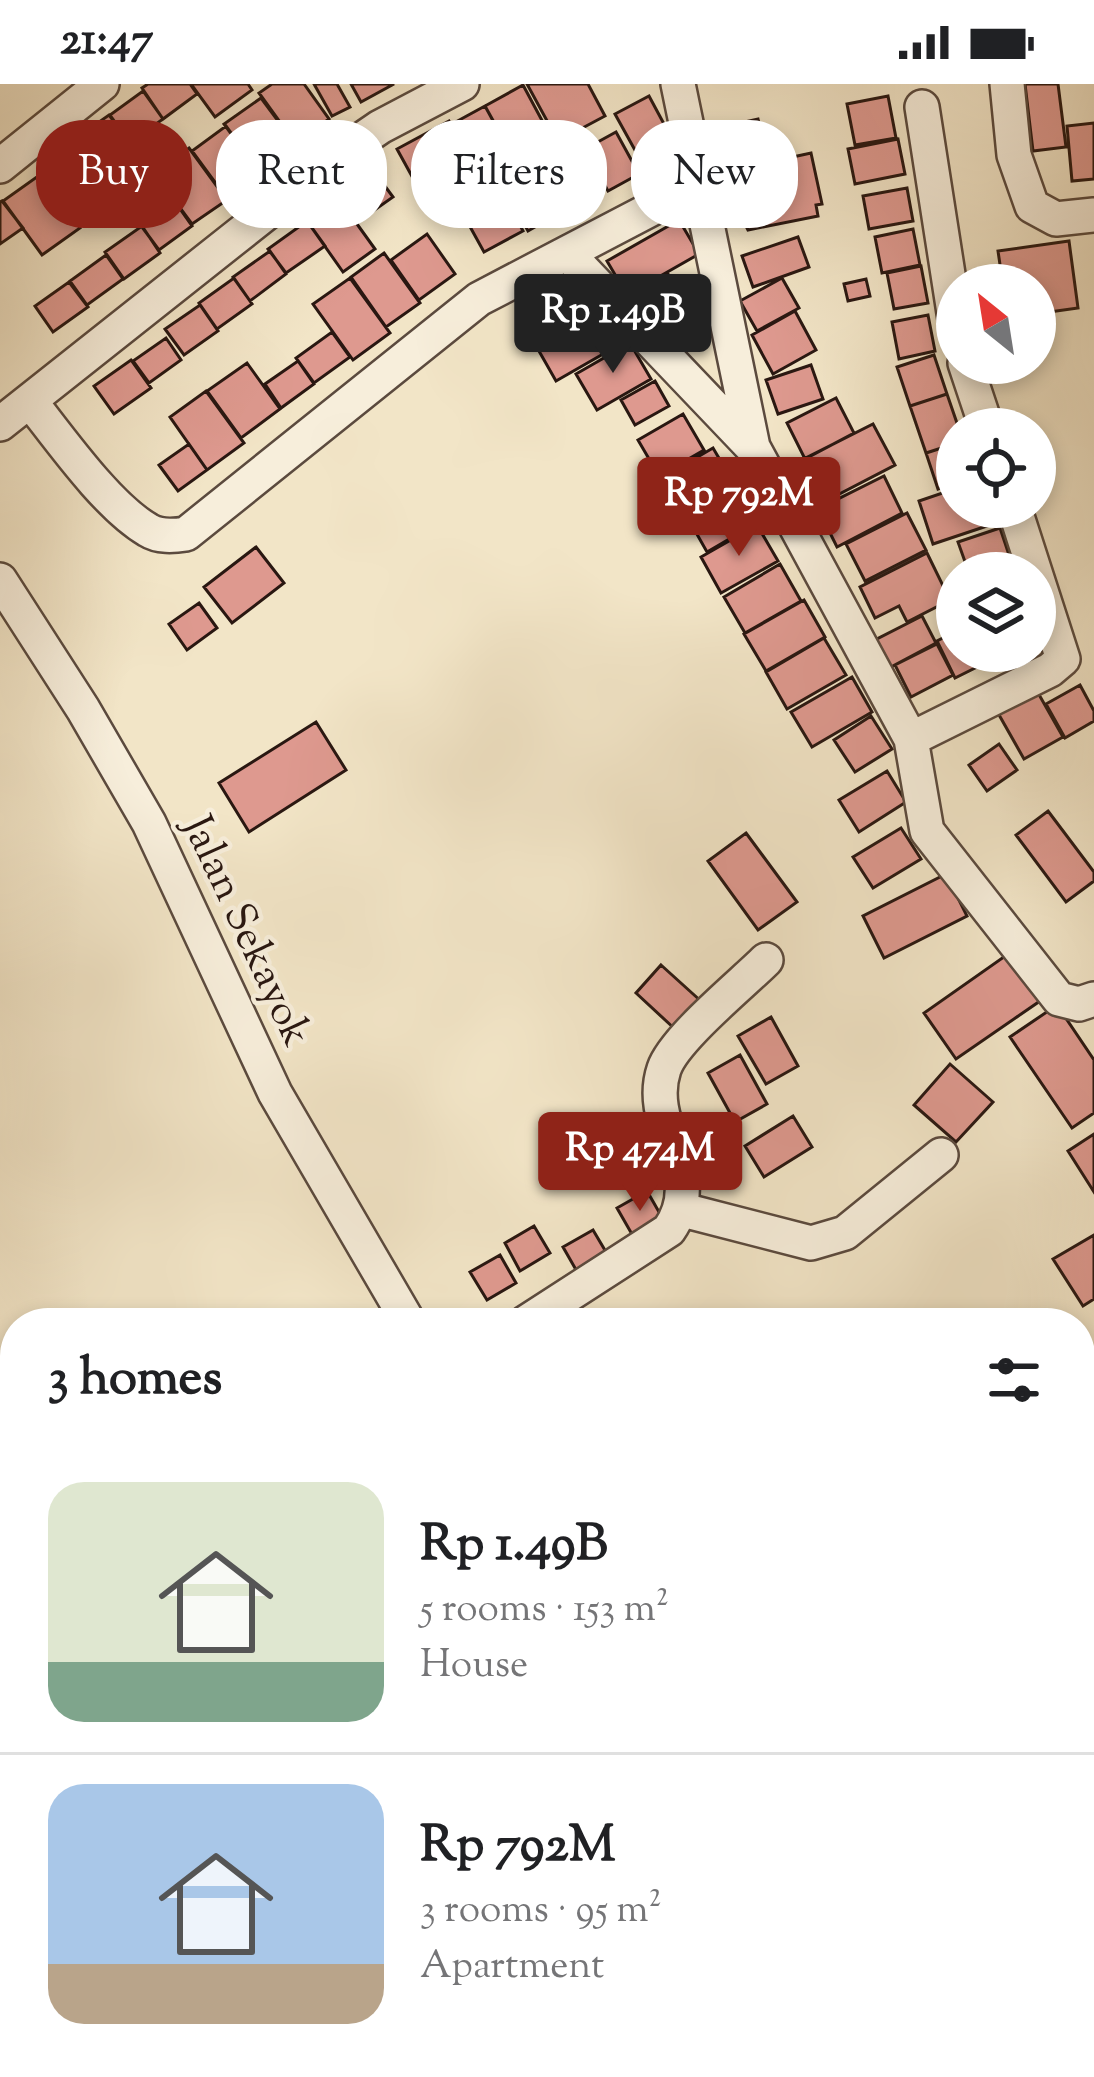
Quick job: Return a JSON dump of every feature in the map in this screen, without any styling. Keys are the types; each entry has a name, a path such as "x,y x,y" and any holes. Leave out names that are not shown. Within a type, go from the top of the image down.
{"street":[{"path":"0,166 101,84"},
{"path":"0,424 342,153 462,84"},
{"path":"678,84 686,120"},
{"path":"1007,84 1014,155 1032,206 1056,219 1094,215"},
{"path":"922,107 946,264"},
{"path":"30,401 98,485 146,530 172,537 186,534 479,299 631,220"},
{"path":"708,228 753,447"},
{"path":"567,253 753,447 911,739 923,818 933,842 1059,999 1079,1004 1094,1000"},
{"path":"911,739 1050,670 1063,658 1021,528"},
{"name":"Jalan Sekayok","path":"0,580 149,824 275,1093 400,1308"},
{"path":"548,1308 669,1230 683,1210 684,1182 670,1145 661,1098 664,1068 680,1043 766,960"},
{"path":"683,1210 811,1244 845,1232 941,1155"}],"building":[{"path":"190,84 197,94 163,119 142,88"},
{"path":"191,84 248,84 252,90 215,117"},
{"path":"272,84 304,84 329,119 278,120 259,93"},
{"path":"314,84 337,84 350,107 332,116"},
{"path":"351,84 394,84 361,102"},
{"path":"527,84 588,84 605,116 597,120 547,120"},
{"path":"1025,84 1058,84 1066,147 1033,151"},
{"path":"523,85 542,120 493,120 485,106"},
{"path":"143,91 163,119 114,120 110,115"},
{"path":"649,96 662,120 631,120 631,143 615,114"},
{"path":"888,96 896,138 855,145 847,104"},
{"path":"261,98 277,120 230,120"},
{"path":"485,106 493,120 459,120"},
{"path":"1094,123 1094,179 1072,181 1067,126"},
{"path":"616,132 631,159 631,178 608,191 607,189 607,137"},
{"path":"216,133 216,184 192,151"},
{"path":"898,139 905,174 855,184 848,149"},
{"path":"411,141 411,175 397,149"},
{"path":"192,152 216,185 216,208 192,224"},
{"path":"811,153 822,204 816,205 818,216 798,220 798,156"},
{"path":"36,178 36,228 80,228 42,255 3,201"},
{"path":"907,188 913,221 869,229 863,196"},
{"path":"0,202 23,228 0,244"},
{"path":"143,228 189,228 159,250"},
{"path":"143,228 160,253 124,279 105,252"},
{"path":"297,228 312,228 325,246 286,273 268,249"},
{"path":"312,228 360,228 375,249 343,272"},
{"path":"471,228 521,228 523,231 484,252"},
{"path":"665,228 684,228 699,254 627,295 607,261"},
{"path":"913,229 920,265 882,273 875,237"},
{"path":"427,234 455,274 419,300 391,260"},
{"path":"798,237 809,267 753,287 742,256"},
{"path":"1069,241 1078,308 1056,311 1056,264 1000,264 998,251"},
{"path":"270,251 286,274 250,301 233,277"},
{"path":"384,253 420,303 386,327 351,277"},
{"path":"106,255 123,279 87,305 70,281"},
{"path":"921,266 928,303 894,309 887,273"},
{"path":"668,274 686,304 652,323 635,293"},
{"path":"566,277 587,312 544,336 524,301"},
{"path":"234,278 252,304 217,329 199,303"},
{"path":"350,278 390,333 353,360 313,304"},
{"path":"782,278 799,308 757,331 740,301"},
{"path":"866,279 870,296 848,301 844,284"},
{"path":"69,282 88,307 53,332 35,306"},
{"path":"200,305 218,331 184,355 165,329"},
{"path":"595,309 617,346 556,381 535,344"},
{"path":"795,311 816,350 773,374 752,335"},
{"path":"928,315 935,351 899,359 892,322"},
{"path":"332,332 350,357 314,383 296,358"},
{"path":"166,338 181,360 149,383 133,361"},
{"path":"630,343 651,379 597,410 576,374"},
{"path":"934,355 936,384 944,384 947,394 910,406 897,367"},
{"path":"131,360 151,388 114,414 94,386"},
{"path":"298,361 314,384 281,408 265,384"},
{"path":"247,363 280,409 241,438 207,391"},
{"path":"811,365 823,399 778,414 766,380"},
{"path":"655,381 669,406 635,425 621,400"},
{"path":"206,391 244,443 207,470 170,417"},
{"path":"947,394 952,408 936,408 936,450 926,453 910,406"},
{"path":"836,398 854,433 805,459 787,423"},
{"path":"683,414 704,450 659,476 638,440"},
{"path":"873,424 895,465 820,504 798,462"},
{"path":"189,444 207,470 178,491 159,465"},
{"path":"713,448 733,482 696,503 677,469"},
{"path":"936,450 936,483 926,453"},
{"path":"884,476 902,513 837,547 818,509"},
{"path":"738,483 760,521 707,552 685,513"},
{"path":"936,495 936,528 981,528 933,544 919,501"},
{"path":"907,513 926,550 865,581 846,544"},
{"path":"757,525 778,561 721,593 701,557"},
{"path":"1000,528 1008,552 962,552 958,542"},
{"path":"256,547 284,583 232,623 204,587"},
{"path":"927,553 936,571 936,607 907,622 899,606 875,618 860,587"},
{"path":"780,564 801,601 745,633 724,597"},
{"path":"804,600 825,637 766,671 744,634"},
{"path":"199,603 217,628 187,650 169,624"},
{"path":"922,616 936,643 889,668 875,640"},
{"path":"824,638 846,675 787,709 766,672"},
{"path":"936,644 936,672 953,675 911,697 895,665"},
{"path":"852,677 872,712 812,747 791,712"},
{"path":"1033,684 1063,737 1024,759 994,706"},
{"path":"1080,685 1094,711 1094,721 1065,738 1046,704"},
{"path":"871,716 892,749 855,772 834,740"},
{"path":"316,722 346,770 249,832 219,783"},
{"path":"999,744 1017,770 987,791 969,765"},
{"path":"887,771 906,802 859,832 839,800"},
{"path":"1048,811 1094,872 1094,881 1066,902 1016,835"},
{"path":"901,828 921,859 873,888 853,857"},
{"path":"746,833 797,902 758,930 708,861"},
{"path":"946,874 967,916 884,958 863,916"},
{"path":"1008,954 1040,1001 956,1059 924,1013"},
{"path":"661,965 703,1003 677,1031 636,993"},
{"path":"1057,1005 1094,1060 1094,1113 1072,1128 1010,1037"},
{"path":"771,1017 798,1066 766,1084 738,1036"},
{"path":"740,1055 767,1104 735,1122 708,1073"},
{"path":"950,1064 993,1102 956,1142 914,1105"},
{"path":"793,1116 812,1147 764,1177 745,1146"},
{"path":"1094,1134 1094,1192 1068,1151"},
{"path":"623,1142 639,1170 610,1187 594,1159"},
{"path":"647,1191 663,1219 633,1236 617,1208"},
{"path":"534,1226 550,1253 520,1271 505,1243"},
{"path":"593,1230 609,1257 579,1275 563,1247"},
{"path":"1094,1235 1094,1299 1083,1306 1053,1259"},
{"path":"500,1255 516,1283 487,1300 470,1272"}]}
